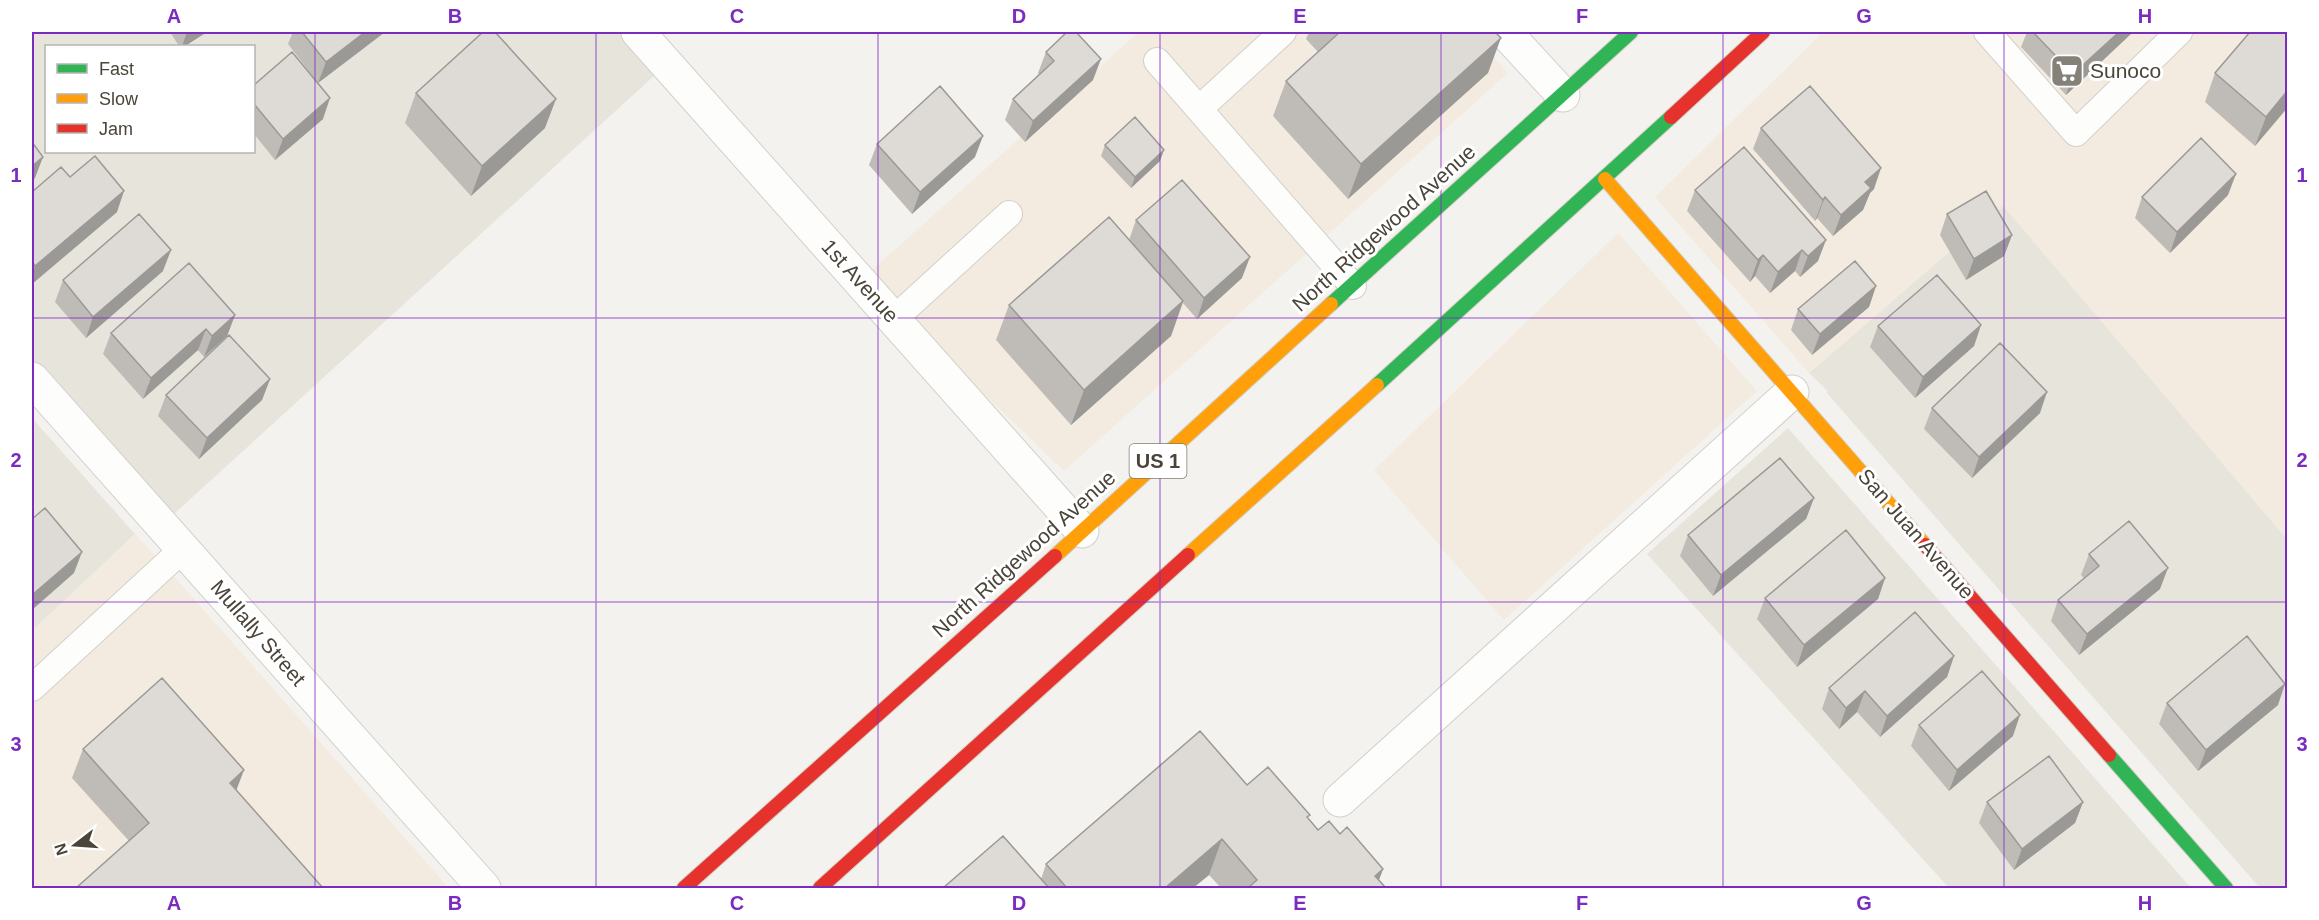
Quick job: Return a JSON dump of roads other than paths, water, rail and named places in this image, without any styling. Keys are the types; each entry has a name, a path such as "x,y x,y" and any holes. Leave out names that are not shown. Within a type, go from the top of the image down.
{"main road":[{"name":"North Ridgewood Avenue","path":"684,888 1082,531 1631,32"},
{"path":"820,888 1605,179 1764,32"},
{"name":"San Juan Avenue","path":"1605,179 2226,888"}],"street":[{"name":"1st Avenue","path":"638,32 1082,531"},
{"path":"1506,32 1563,95"},
{"name":"Mullally Street","path":"32,379 484,888"},
{"path":"1340,800 1792,392"}],"lane":[{"path":"1199,109 1283,32"},
{"path":"1998,35 2076,133 2179,32"},
{"path":"1157,62 1353,285"},
{"path":"894,319 1009,214"},
{"path":"32,688 183,549"}],"place":[{"name":"Sunoco","path":"2067,71"}]}
